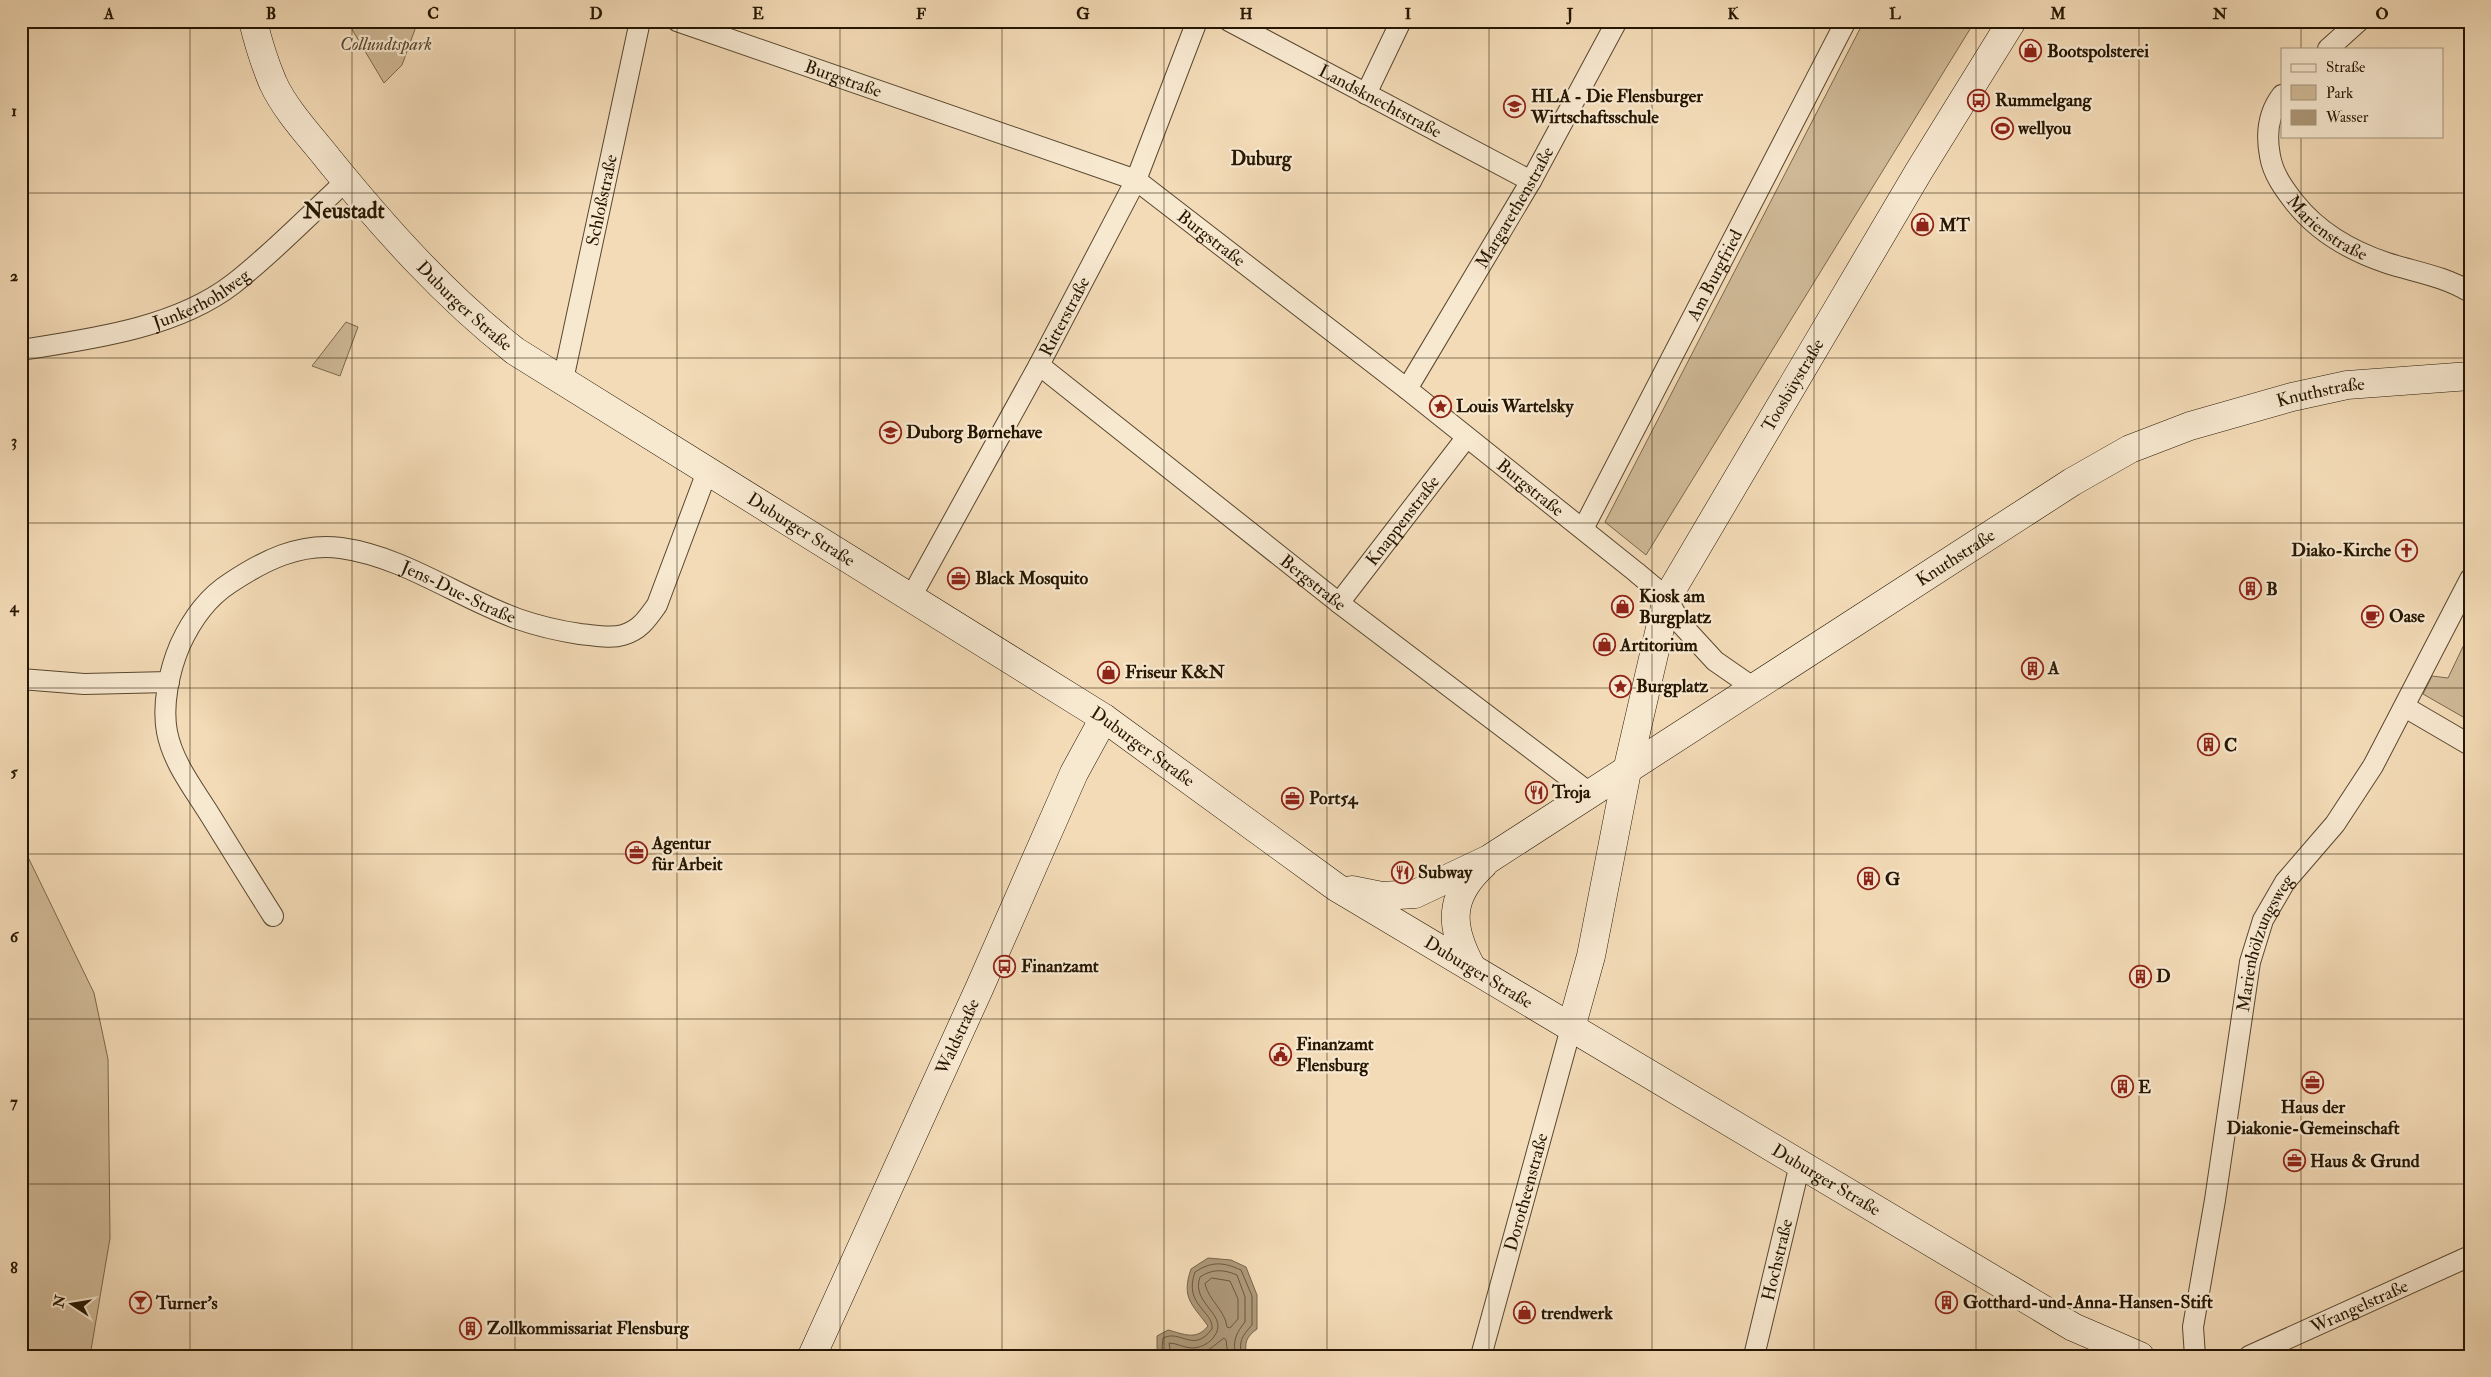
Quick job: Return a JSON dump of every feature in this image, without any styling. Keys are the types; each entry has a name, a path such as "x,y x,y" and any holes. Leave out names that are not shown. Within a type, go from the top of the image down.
{"main road":[{"name":"Duburger Straße","path":"254,21 274,84 299,123 346,181 443,288 479,322 515,351 708,469 910,599 1104,718 1336,887 2073,1327 2140,1356"},
{"name":"Toosbüystraße","path":"1627,771 1667,598 1919,171 2012,21"},
{"name":"Knuthstraße","path":"1336,887 1382,896 1415,894 1489,859 2072,482 2130,449 2190,426 2301,395 2347,385 2470,376"},
{"name":"Waldstraße","path":"812,1356 997,950 1074,773 1104,718"},
{"path":"1571,1028 1591,956 1627,771"},
{"name":"Knuthstraße","path":"1472,968 1459,945 1455,923 1458,900 1470,877 1489,859"}],"street":[{"name":"Schloßstraße","path":"563,380 640,21"},
{"name":"Burgstraße","path":"678,21 1136,180 1407,389 1667,598"},
{"name":"Ritterstraße","path":"910,599 1039,365 1136,180 1197,21"},
{"name":"Landsknechtstraße","path":"1229,21 1531,180"},
{"path":"1366,94 1401,21"},
{"name":"Margarethenstraße","path":"1407,389 1531,180 1617,21"},
{"name":"Am Burgfried","path":"1583,529 1846,21"},
{"path":"2329,48 2359,21"},
{"name":"Marienstraße","path":"2281,96 2270,118 2267,140 2272,167 2285,190 2304,214 2326,233 2351,249 2387,263 2452,281 2470,292"},
{"name":"Junkerhohlweg","path":"21,350 96,339 156,322 197,305 233,284 346,181"},
{"name":"Bergstraße","path":"1039,365 1338,603 1591,794"},
{"name":"Knappenstraße","path":"1338,603 1466,438"},
{"name":"Jens-Due-Straße","path":"273,916 179,766 167,731 169,682 176,655 184,636 195,618 224,587 260,563 290,552 314,547 339,547 380,558 518,619 566,632 598,636 622,635 644,624 657,605 708,469"},
{"name":"Marienhölzungsweg","path":"2195,1356 2193,1327 2214,1208 2250,962 2263,920 2285,882 2335,824 2373,766 2470,579"},
{"path":"1667,598 1681,624 1715,661 1754,688"},
{"path":"21,679 84,684 169,682"},
{"path":"2405,707 2470,745"},
{"name":"Dorotheenstraße","path":"1481,1356 1571,1028"},
{"name":"Hochstraße","path":"1754,1356 1800,1164"},
{"name":"Wrangelstraße","path":"2250,1356 2470,1256"}],"green space":[{"name":"Collundtspark","path":"347,21 418,21 402,65 384,83"},
{"path":"1864,21 1975,21 1646,555 1605,522"},
{"path":"346,322 358,327 340,376 312,366"},
{"path":"2470,632 2470,721 2423,694 2432,676 2448,678"},
{"path":"21,855 27,855 94,993 108,1059 110,1238 90,1356 21,1356"}],"water":[{"path":"1208,1258 1231,1260 1246,1267 1257,1295 1257,1329 1250,1335 1247,1341 1247,1356 1160,1356 1157,1348 1157,1336 1168,1330 1194,1335 1199,1334 1208,1326 1193,1306 1187,1287 1191,1269"}],"place":[{"name":"Bootspolsterei","path":"2031,51"},
{"name":"Rummelgang","path":"1979,100"},
{"name":"HLA - Die Flensburger Wirtschaftsschule","path":"1515,106"},
{"name":"wellyou","path":"2002,128"},
{"name":"MT","path":"1923,225"},
{"name":"Louis Wartelsky","path":"1440,406"},
{"name":"Duborg Børnehave","path":"890,432"},
{"name":"Diako-Kirche","path":"2407,550"},
{"name":"Black Mosquito","path":"959,578"},
{"name":"B","path":"2250,589"},
{"name":"Kiosk am Burgplatz","path":"1623,606"},
{"name":"Oase","path":"2373,616"},
{"name":"Artitorium","path":"1604,645"},
{"name":"A","path":"2032,668"},
{"name":"Friseur K&N","path":"1109,672"},
{"name":"Burgplatz","path":"1620,686"},
{"name":"C","path":"2208,745"},
{"name":"Troja","path":"1536,792"},
{"name":"Port54","path":"1293,798"},
{"name":"Agentur für Arbeit","path":"636,853"},
{"name":"Subway","path":"1402,872"},
{"name":"G","path":"1869,879"},
{"name":"Finanzamt","path":"1005,966"},
{"name":"D","path":"2140,976"},
{"name":"Finanzamt Flensburg","path":"1280,1054"},
{"name":"Haus der Diakonie-Gemeinschaft","path":"2313,1082"},
{"name":"E","path":"2122,1087"},
{"name":"Haus & Grund","path":"2294,1161"},
{"name":"Gotthard-und-Anna-Hansen-Stift","path":"1947,1302"},
{"name":"Turner's","path":"140,1303"},
{"name":"trendwerk","path":"1525,1313"},
{"name":"Zollkommissariat Flensburg","path":"471,1328"}],"district":[{"name":"Duburg","path":"1261,158"},
{"name":"Neustadt","path":"344,210"}]}
